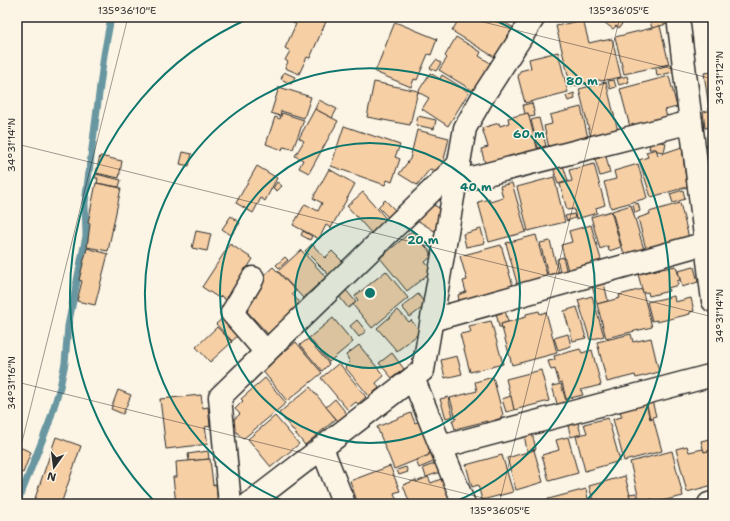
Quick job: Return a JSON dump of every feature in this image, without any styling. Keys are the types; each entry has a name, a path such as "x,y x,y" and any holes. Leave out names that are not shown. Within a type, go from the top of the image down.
{"street":[{"path":"249,504 423,370 465,128 485,93 534,17"},
{"path":"678,17 713,300"},
{"path":"230,504 220,397 457,173 691,122"},
{"path":"432,320 706,243"},
{"path":"253,278 232,313 266,352"},
{"path":"440,447 713,375"},
{"path":"412,378 464,504"},
{"path":"322,448 344,504"},
{"path":"709,504 713,503"}],"building":[{"path":"295,17 328,17 310,58 307,57 299,74 285,68 288,62 285,60 290,51 285,48 296,24 293,23"},
{"path":"460,17 495,17 514,28 496,58 452,31"},
{"path":"597,17 627,17 619,28 616,26 613,29"},
{"path":"665,17 667,24 652,28 649,18"},
{"path":"583,20 589,43 612,39 621,77 571,87 556,26"},
{"path":"395,22 437,39 431,55 428,54 417,80 414,79 411,87 375,72"},
{"path":"660,26 669,64 624,74 615,37"},
{"path":"456,37 481,52 479,56 492,64 475,92 439,70 447,58 445,56"},
{"path":"558,52 568,92 525,103 518,77 520,71 531,68 529,59"},
{"path":"436,60 441,63 436,71 430,68"},
{"path":"671,64 673,72 657,76 656,69"},
{"path":"284,72 295,77 291,84 281,79"},
{"path":"713,72 713,108 709,109 704,73"},
{"path":"430,73 440,79 442,75 469,92 448,126 422,109 429,98 418,92"},
{"path":"627,76 629,82 619,85 617,79"},
{"path":"669,76 677,107 665,110 667,117 630,127 620,89"},
{"path":"614,80 616,87 610,89 608,81"},
{"path":"374,82 418,91 410,125 367,117"},
{"path":"606,82 618,131 591,138 579,89"},
{"path":"279,87 311,97 304,118 281,111 280,116 271,113"},
{"path":"574,93 575,99 568,101 566,96"},
{"path":"319,100 337,109 332,118 315,109"},
{"path":"532,103 535,116 529,117 528,113 525,114 523,105"},
{"path":"581,107 588,138 549,148 544,126 552,124 550,115"},
{"path":"315,109 338,121 309,173 299,168 303,160 295,156 304,141 299,138"},
{"path":"713,110 713,127 705,128 703,112"},
{"path":"282,113 304,120 293,149 283,147 282,150 266,144 275,117 280,119"},
{"path":"528,113 538,151 491,165 490,162 485,163 481,149 488,147 482,128 499,123 500,126 509,123 508,118"},
{"path":"418,116 436,120 434,129 416,125"},
{"path":"539,118 546,146 538,148 531,120"},
{"path":"344,126 400,145 395,157 400,159 392,182 387,180 385,185 331,166"},
{"path":"417,130 449,138 441,172 430,169 417,185 399,174 410,159"},
{"path":"651,140 666,143 664,152 657,151 656,149 649,149"},
{"path":"682,147 687,187 651,197 639,160 648,157 646,152 656,149 658,155"},
{"path":"183,152 192,154 189,166 180,164"},
{"path":"100,156 122,161 119,178 96,173"},
{"path":"606,156 610,173 600,176 595,159"},
{"path":"594,164 605,205 596,208 597,213 576,219 574,209 567,210 560,184 572,181 569,170"},
{"path":"638,164 647,198 611,208 604,182 616,179 614,171"},
{"path":"563,165 568,181 558,184 553,167"},
{"path":"257,166 277,178 265,201 261,198 253,213 236,203"},
{"path":"329,169 355,184 331,228 326,225 319,239 293,225 305,204 318,211 322,203 313,198"},
{"path":"96,174 121,180 119,187 97,183 98,178 95,178"},
{"path":"554,177 565,222 528,231 517,187"},
{"path":"277,182 282,186 277,191 273,188"},
{"path":"96,183 121,188 108,251 87,247 90,224 88,223"},
{"path":"512,183 526,232 489,242 478,202 489,199 490,202 503,198 500,186"},
{"path":"683,190 685,199 673,203 670,194"},
{"path":"363,192 389,222 373,235 347,206"},
{"path":"385,200 398,213 391,220 378,207"},
{"path":"638,203 640,211 635,213 633,205"},
{"path":"680,203 689,238 646,249 638,218 650,214 649,212"},
{"path":"433,205 440,208 436,232 417,220"},
{"path":"631,205 645,253 625,258 612,211"},
{"path":"611,211 621,247 609,251 608,246 600,249 591,217"},
{"path":"574,214 575,218 567,221 565,216"},
{"path":"231,216 240,223 231,235 222,229"},
{"path":"591,225 602,263 569,274 561,245 572,242 569,231"},
{"path":"481,229 485,243 466,247 463,234"},
{"path":"196,231 211,234 207,251 192,248"},
{"path":"303,231 312,236 310,240 301,235"},
{"path":"412,231 433,255 425,262 432,271 407,291 380,258"},
{"path":"536,235 548,279 518,287 506,243"},
{"path":"550,241 559,275 549,278 540,243"},
{"path":"230,244 253,259 226,300 221,296 219,298 202,287"},
{"path":"312,244 325,258 332,251 345,264 331,277 305,251"},
{"path":"501,245 513,286 488,292 489,296 460,305 458,295 466,292 463,281 467,280 460,256"},
{"path":"87,248 108,254 95,305 77,301 82,281 79,280"},
{"path":"301,250 326,277 303,298 278,271"},
{"path":"285,257 288,260 279,268 276,265"},
{"path":"563,257 567,273 561,275 557,259"},
{"path":"676,266 680,280 677,281 678,285 668,288 669,291 649,296 648,292 643,293 638,274"},
{"path":"273,267 296,291 292,294 300,303 268,334 242,306 248,290"},
{"path":"694,267 698,282 682,287 678,271"},
{"path":"386,271 408,298 372,328 353,305 358,300 355,296"},
{"path":"604,283 608,301 597,304 592,286"},
{"path":"345,289 356,302 348,308 338,295"},
{"path":"642,289 652,327 606,338 597,304 620,298 619,295"},
{"path":"418,294 426,305 410,317 402,307"},
{"path":"592,296 604,336 590,340 578,300"},
{"path":"674,296 675,302 691,298 694,311 690,312 690,314 657,322 657,320 652,321 647,302"},
{"path":"577,307 586,338 573,341 564,311"},
{"path":"398,310 409,322 411,320 421,332 397,351 377,328"},
{"path":"505,310 508,322 501,324 502,327 499,327 496,312"},
{"path":"539,311 540,314 546,312 557,353 512,365 501,324 526,317 526,314"},
{"path":"225,316 241,333 232,341 216,324"},
{"path":"333,318 353,342 329,362 309,338"},
{"path":"357,320 366,331 359,337 350,326"},
{"path":"491,321 503,364 470,372 460,334 471,332 469,326"},
{"path":"217,327 232,342 210,362 196,347"},
{"path":"568,334 571,346 558,350 554,338"},
{"path":"631,334 633,342 651,338 659,372 636,378 635,375 607,382 597,342"},
{"path":"308,339 329,364 322,371 300,345"},
{"path":"296,342 322,373 287,401 262,370"},
{"path":"359,345 384,376 376,383 379,388 369,396 345,367 350,362 346,355"},
{"path":"580,349 582,353 592,350 601,385 581,390 583,395 566,399 562,382 559,383 555,369 551,370 548,361 555,360 554,356"},
{"path":"392,353 404,369 392,378 379,363"},
{"path":"457,356 462,374 445,378 441,360"},
{"path":"339,363 366,397 358,404 356,402 347,409 321,378"},
{"path":"541,370 549,401 514,410 506,379"},
{"path":"493,377 503,415 501,416 502,418 495,420 496,423 488,425 487,421 455,429 452,420 456,419 450,398 477,391 475,382"},
{"path":"265,378 286,403 243,439 229,424 240,414 235,409 243,401 241,399"},
{"path":"561,384 567,404 558,407 552,386"},
{"path":"310,387 336,419 305,445 279,413"},
{"path":"118,390 131,395 123,414 111,409"},
{"path":"201,395 203,408 208,407 210,426 205,427 208,444 166,449 160,399"},
{"path":"511,396 514,410 506,412 502,399"},
{"path":"448,397 453,416 446,418 440,399"},
{"path":"335,399 347,414 338,421 326,407"},
{"path":"652,401 656,416 650,418 646,402"},
{"path":"646,404 650,419 653,418 662,451 624,461 613,419 622,417 620,411"},
{"path":"411,413 415,423 422,420 434,451 429,453 429,455 394,469 377,427"},
{"path":"275,416 299,444 271,467 248,439"},
{"path":"608,418 620,461 585,471 576,436 587,433 584,424"},
{"path":"577,419 581,434 571,437 567,422"},
{"path":"532,433 536,449 527,451 524,434"},
{"path":"56,437 81,446 61,504 33,504"},
{"path":"568,437 578,473 549,481 542,455 559,450 556,440"},
{"path":"713,438 713,450 704,452 701,441"},
{"path":"17,446 31,452 23,473 17,471"},
{"path":"687,446 689,452 703,449 704,452 713,450 713,485 687,492 676,449"},
{"path":"534,450 543,482 516,490 507,458"},
{"path":"208,451 209,459 189,461 188,454"},
{"path":"434,451 438,460 419,468 416,461"},
{"path":"672,451 683,496 653,503 652,499 640,503 630,462"},
{"path":"502,455 513,492 482,500 478,485 472,487 466,465"},
{"path":"210,459 213,485 216,484 218,504 176,504 173,477 177,477 176,462"},
{"path":"440,462 443,471 426,477 423,468"},
{"path":"390,466 400,491 394,493 398,504 358,504 350,481"},
{"path":"406,467 408,472 399,475 397,470"},
{"path":"625,476 632,503 594,504 589,486"},
{"path":"428,477 431,483 446,477 456,504 410,504 403,485"},
{"path":"586,489 589,504 542,504 541,501"},
{"path":"636,493 638,504 629,504 632,503 629,494"}],"waterway":[{"path":"17,504 49,423 60,387 65,363 68,326 86,236 85,203 104,55 111,17"}]}
